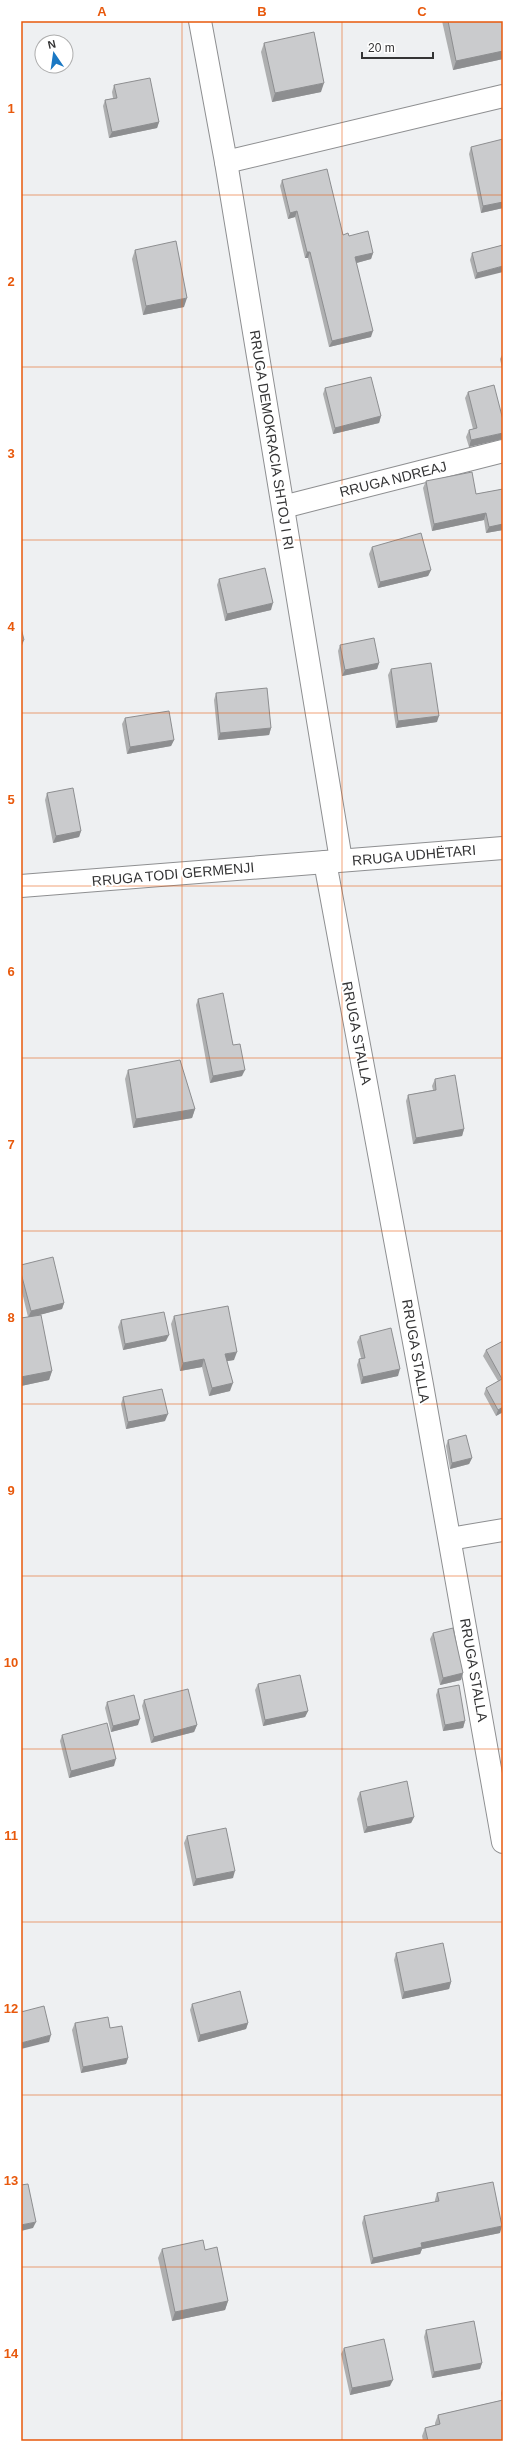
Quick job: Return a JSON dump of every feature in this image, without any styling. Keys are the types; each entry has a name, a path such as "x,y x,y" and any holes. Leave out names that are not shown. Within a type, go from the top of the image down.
{"street":[{"name":"RRUGA DEMOKRACIA SHTOJ I RI","path":"200,21 226,162 283,506 333,861"},
{"path":"226,162 503,96"},
{"name":"RRUGA NDREAJ","path":"283,506 503,451"},
{"name":"RRUGA UDHËTARI","path":"333,861 503,848"},
{"name":"RRUGA TODI GERMENJI","path":"21,886 333,861"},
{"name":"RRUGA STALLA","path":"333,861 503,1842"},
{"path":"450,1538 503,1530"}],"building":[{"path":"448,21 503,21 503,51 456,61"},
{"path":"314,32 324,83 275,93 264,43"},
{"path":"150,78 159,122 112,132 105,100 117,98 114,85"},
{"path":"503,139 503,202 483,206 471,147"},
{"path":"327,169 343,235 348,233 349,236 368,231 373,253 355,257 373,331 332,341 310,252 307,252 297,211 290,213 282,180"},
{"path":"176,241 187,298 146,306 135,250"},
{"path":"503,245 503,266 477,273 472,253"},
{"path":"371,377 381,416 335,428 325,388"},
{"path":"494,385 503,420 503,433 471,440 469,430 477,428 468,392"},
{"path":"472,472 476,494 503,489 503,524 489,527 486,513 434,524 426,481"},
{"path":"421,533 431,570 380,582 372,547"},
{"path":"265,568 273,603 227,614 219,579"},
{"path":"21,628 24,640 21,641"},
{"path":"374,638 379,663 345,670 340,645"},
{"path":"431,663 439,716 398,721 391,669"},
{"path":"267,688 271,728 220,733 216,693"},
{"path":"169,711 174,740 130,747 125,718"},
{"path":"73,788 81,831 56,836 47,793"},
{"path":"223,993 233,1045 240,1044 245,1070 213,1076 198,999"},
{"path":"180,1060 195,1109 136,1119 128,1070"},
{"path":"455,1075 464,1129 416,1138 408,1095 436,1090 435,1079"},
{"path":"53,1257 64,1303 31,1311 21,1273 21,1265"},
{"path":"228,1306 237,1352 225,1354 233,1383 212,1388 204,1359 183,1363 174,1316"},
{"path":"164,1312 169,1335 125,1344 121,1320"},
{"path":"41,1315 52,1371 21,1377 21,1318"},
{"path":"391,1328 400,1369 363,1377 359,1359 365,1358 360,1336"},
{"path":"503,1341 503,1407 498,1410 486,1388 502,1379 486,1350"},
{"path":"162,1389 168,1414 128,1422 123,1397"},
{"path":"466,1435 472,1458 452,1463 448,1440"},
{"path":"453,1628 463,1673 443,1678 433,1633"},
{"path":"300,1675 308,1711 265,1720 258,1684"},
{"path":"459,1685 465,1721 445,1725 438,1689"},
{"path":"188,1689 197,1725 154,1737 144,1700"},
{"path":"134,1695 140,1719 113,1726 107,1702"},
{"path":"107,1723 116,1759 71,1771 62,1735"},
{"path":"407,1781 414,1817 367,1827 360,1792"},
{"path":"226,1828 235,1871 196,1879 187,1836"},
{"path":"443,1943 451,1982 404,1992 396,1953"},
{"path":"240,1991 248,2023 200,2035 192,2004"},
{"path":"44,2006 51,2035 21,2043 21,2012"},
{"path":"108,2017 110,2028 122,2026 128,2058 83,2067 75,2023"},
{"path":"493,2182 502,2226 421,2243 422,2247 373,2258 364,2216 439,2201 437,2193"},
{"path":"28,2184 36,2222 21,2225 21,2185"},
{"path":"203,2240 205,2250 217,2247 228,2301 175,2312 162,2249"},
{"path":"474,2321 482,2363 434,2372 426,2330"},
{"path":"384,2339 393,2380 352,2388 344,2348"},
{"path":"503,2400 503,2441 428,2441 425,2428 440,2424 438,2415"}]}
